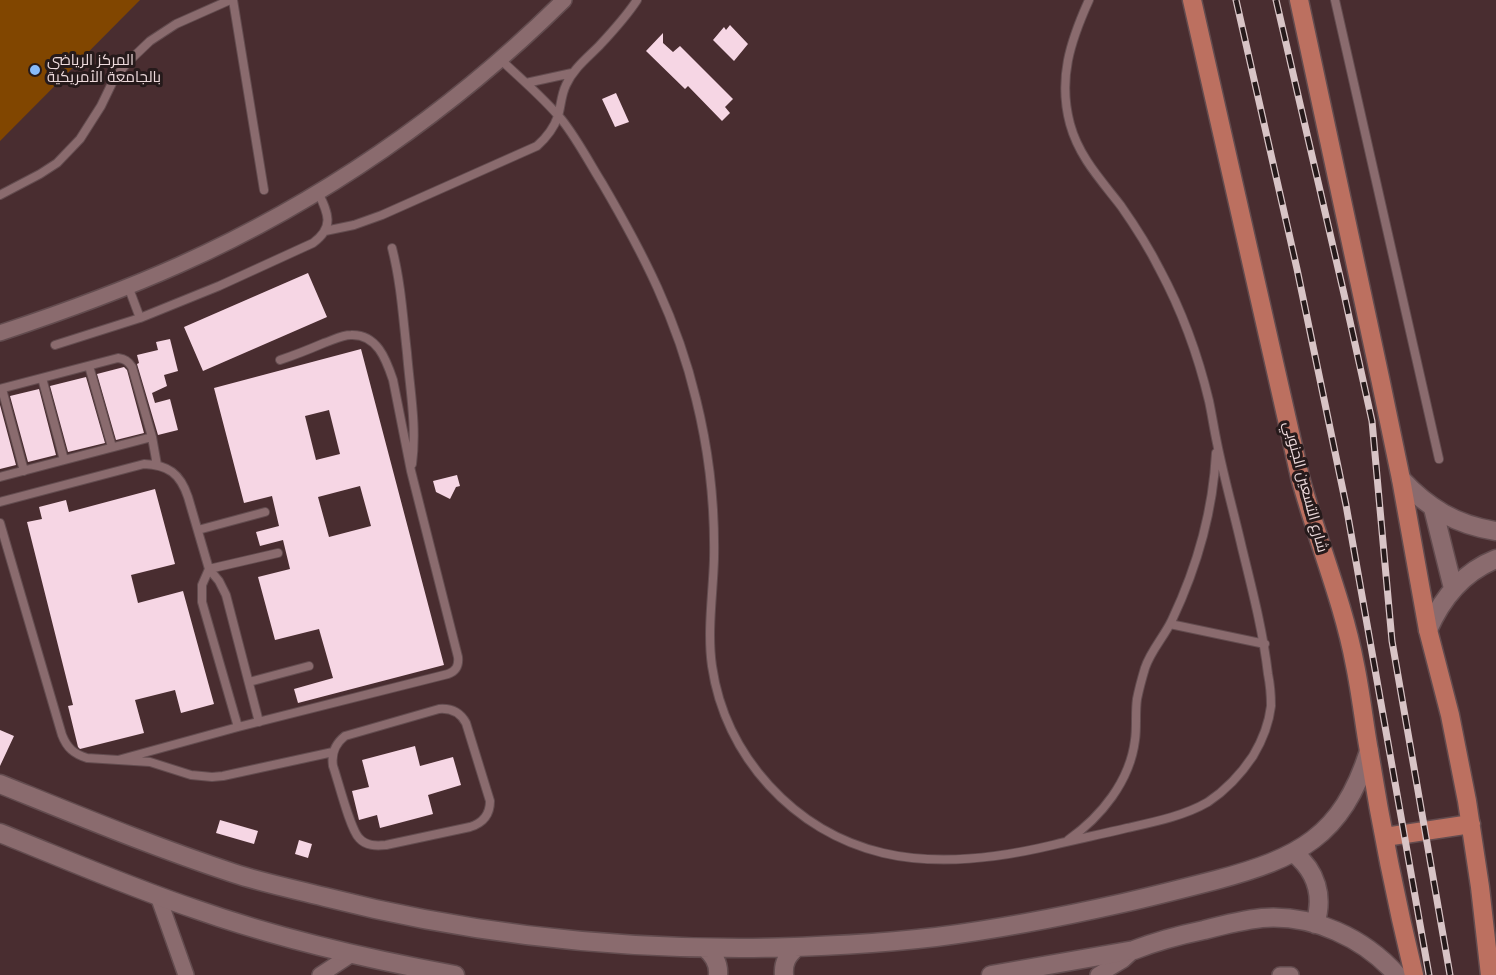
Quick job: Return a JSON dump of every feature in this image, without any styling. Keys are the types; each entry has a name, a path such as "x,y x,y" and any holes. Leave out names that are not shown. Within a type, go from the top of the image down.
{"main road":[{"name":"شارع التسعين الجنوبي","path":"1192,0 1300,477 1347,629 1397,906 1414,975"},
{"path":"1299,0 1401,479 1428,630 1450,715 1471,824 1490,975"},
{"path":"1401,479 1433,508 1462,522 1496,531"},
{"path":"1433,508 1453,588"},
{"path":"1428,630 1439,608 1453,588 1478,568 1496,559"},
{"path":"0,784 91,821 236,874 368,908 479,929 591,943 705,948 797,947 866,944 1001,927 1069,915 1249,871 1294,853 1323,832 1351,796 1361,776 1369,751"},
{"path":"1384,837 1471,824"},
{"path":"0,833 196,910 274,934 352,954 455,975"},
{"path":"1294,853 1316,880 1319,906 1315,924"},
{"path":"991,975 1134,950 1239,921 1265,918 1315,924 1337,932 1359,942 1378,956 1397,975"},
{"path":"784,975 786,958 797,947"},
{"path":"705,948 716,960 719,967 718,975"}],"street":[{"path":"0,333 180,265 228,242 318,192 414,129 530,34 564,0"},
{"path":"158,896 186,975"},
{"path":"1098,975 1123,960 1134,950"},
{"path":"320,975 352,954"},
{"path":"1280,975 1291,975"}],"lane":[{"path":"0,195 57,163 80,139 114,78 150,41 176,24 231,0 264,190"},
{"path":"325,231 354,225 382,215 529,150 544,140 558,116 563,93 572,73 609,36 637,0"},
{"path":"632,8 642,0"},
{"path":"500,59 558,116 576,141 643,254 682,350 696,399 706,450 712,501 714,553 710,634 712,664 718,694 728,723 742,750 759,775 779,797 820,827 856,845 885,854 915,858 990,857 1153,823 1204,804 1225,790 1247,765 1266,728 1271,707 1265,644 1210,406 1190,336 1160,268 1120,206 1086,160 1072,130 1066,104 1065,79 1069,53 1089,0"},
{"path":"1335,0 1439,459"},
{"path":"526,83 572,73"},
{"path":"55,345 140,318 306,247 320,238 327,224 326,208 318,192"},
{"path":"392,248 399,275 413,405 414,438 411,471"},
{"path":"128,286 140,318"},
{"path":"118,760 448,674 456,669 458,657 411,471 393,380 384,358 374,343 360,336 351,335 280,360"},
{"path":"24,471 1,389 118,358 129,362 132,367 158,465"},
{"path":"89,366 112,447"},
{"path":"42,378 64,460"},
{"path":"0,477 152,436"},
{"path":"1063,843 1081,831 1110,800 1129,762 1135,742 1137,699 1145,667 1170,624 1195,566 1204,536 1211,505 1217,443"},
{"path":"0,502 144,464 158,465 178,476 185,485 209,569 219,581 226,595 259,722"},
{"path":"198,530 265,512"},
{"path":"0,523 65,743 77,755 87,758 150,762 191,775 212,777 333,752"},
{"path":"209,569 278,553"},
{"path":"209,569 202,585 202,602 238,727"},
{"path":"1170,624 1265,644"},
{"path":"249,682 309,666"},
{"path":"439,710 452,710 463,717 468,729 490,801 490,808 483,821 470,827 386,845 367,844 358,838 353,828 333,766 333,752 335,745 345,736 439,710"}],"shaded area":[{"name":"المركز الرياضي بالجامعة الأمريكية","path":"0,0 140,0 0,141"}],"building":[{"path":"730,25 748,44 734,61 713,40 724,27 726,30"},
{"path":"663,33 663,43 673,52 680,46 733,99 725,107 730,113 722,121 688,86 685,89 646,51"},
{"path":"616,93 629,122 615,127 602,99"},
{"path":"308,273 327,317 203,371 184,327"},
{"path":"170,339 178,371 164,375 167,386 152,393 155,403 170,399 178,430 158,435 137,364 139,363 137,355 158,350 156,342"},
{"path":"361,349 444,665 298,703 294,689 333,678 319,629 275,640 258,577 290,569 283,540 260,546 256,532 279,526 272,496 244,503 214,388","holes":["329,410 340,454 316,460 305,416","360,486 371,526 329,537 318,497"]},
{"path":"124,367 127,370 144,433 116,440 97,374"},
{"path":"86,377 105,443 68,452 50,386"},
{"path":"39,389 56,455 28,462 10,396"},
{"path":"0,405 16,465 0,469"},
{"path":"457,475 460,486 456,487 450,499 436,492 433,481"},
{"path":"155,489 175,564 131,575 138,603 183,591 214,704 181,713 175,690 135,700 144,733 80,749 68,706 73,705 27,522 42,519 39,507 66,500 69,512"},
{"path":"0,730 14,736 0,766"},
{"path":"415,746 420,766 453,757 461,785 428,795 433,814 380,828 377,815 359,820 352,791 369,787 362,760"},
{"path":"220,820 258,831 254,844 216,833"},
{"path":"299,840 312,844 308,858 295,854"}],"railway":[{"path":"1236,0 1297,269 1346,505 1429,975"},
{"path":"1276,0 1372,421 1392,641 1450,975"}],"place":[{"name":"المركز الرياضي بالجامعة الأمريكية","path":"35,70"}]}
